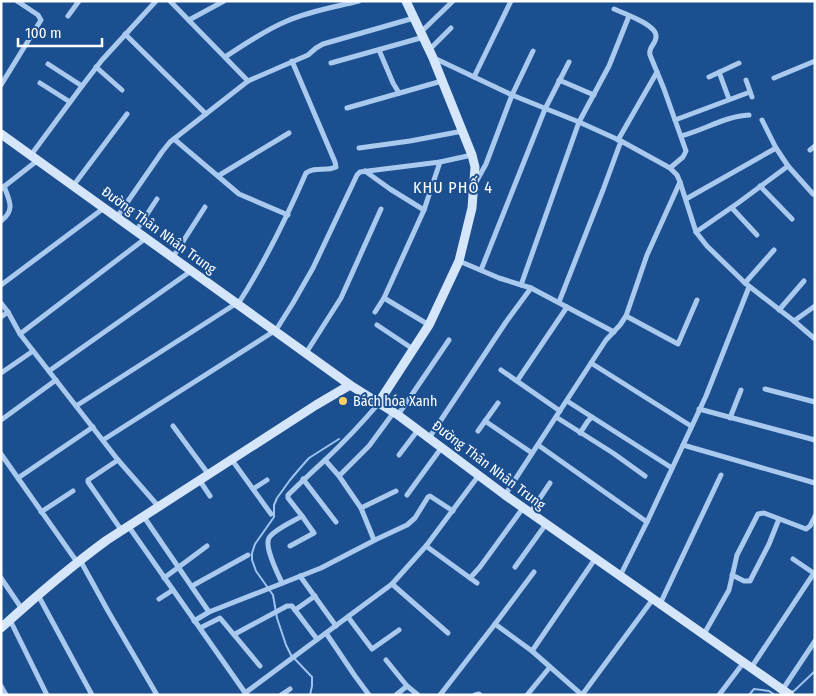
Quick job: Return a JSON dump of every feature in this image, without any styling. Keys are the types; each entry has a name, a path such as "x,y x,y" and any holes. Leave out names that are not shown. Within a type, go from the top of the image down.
{"street":[{"path":"1,84 41,20 38,15 17,1"},
{"path":"68,16 79,1"},
{"path":"1,221 8,214 10,207 3,187 35,158 70,102 96,67 156,1"},
{"path":"170,1 248,81"},
{"path":"189,20 224,1"},
{"path":"225,57 285,21 301,15 359,1"},
{"path":"290,546 314,533 288,497 379,402 414,349 437,310 460,260 472,208 475,167 472,155 431,54 406,1"},
{"path":"331,63 379,50 422,35 453,1"},
{"path":"474,77 510,2"},
{"path":"614,9 642,22 656,32 656,40 649,52 686,151 670,168"},
{"path":"521,285 579,122 609,66 629,16"},
{"path":"117,218 166,147 248,81 308,55 322,44 414,18"},
{"path":"431,54 451,28"},
{"path":"125,34 206,114"},
{"path":"379,50 399,94"},
{"path":"474,184 486,164 512,95 533,51"},
{"path":"431,54 512,95 620,141 670,168 680,182 696,232 707,246 747,285 815,339"},
{"path":"76,406 238,304 288,216 306,173 314,169 331,169 336,165 292,61"},
{"path":"482,270 545,108 569,62"},
{"path":"709,76 739,63"},
{"path":"774,78 814,63"},
{"path":"48,64 82,86"},
{"path":"96,67 122,90"},
{"path":"558,302 603,190 620,141 657,72"},
{"path":"719,72 729,99"},
{"path":"559,80 594,95"},
{"path":"675,120 729,99 751,94 746,80"},
{"path":"347,108 442,81"},
{"path":"40,83 70,102"},
{"path":"73,186 127,114"},
{"path":"681,136 735,116 749,115"},
{"path":"762,120 776,148 788,166 813,194"},
{"path":"359,148 462,131"},
{"path":"218,176 289,133"},
{"name":"Đường Thân Nhân Trung","path":"1,134 350,385 396,414 595,559 786,691"},
{"path":"174,139 239,194 288,216"},
{"path":"686,199 776,148"},
{"path":"103,440 276,330 313,268 360,172 440,162 472,155"},
{"path":"375,312 384,298 424,210 440,162"},
{"path":"696,232 788,166"},
{"path":"364,171 424,210"},
{"path":"505,495 606,340 626,316 647,256 680,182"},
{"path":"760,186 792,219"},
{"path":"136,231 157,199"},
{"path":"173,257 205,207"},
{"path":"1,285 104,208"},
{"path":"732,208 757,235"},
{"path":"306,353 341,298 381,209"},
{"path":"20,334 146,238"},
{"path":"620,576 706,396 747,285 774,250"},
{"path":"460,260 499,278 531,288 614,332"},
{"path":"49,371 191,271"},
{"path":"780,310 804,280"},
{"path":"429,438 506,322 531,288"},
{"path":"384,298 429,325"},
{"path":"626,316 678,344 697,300"},
{"path":"1,303 33,351 118,460 159,507"},
{"path":"794,321 815,306"},
{"path":"517,380 568,307"},
{"path":"1,317 8,312"},
{"path":"377,325 414,349"},
{"path":"339,476 369,446 396,414 449,340"},
{"path":"1,373 33,351"},
{"path":"591,363 691,426"},
{"path":"501,370 560,410"},
{"path":"1,420 56,380"},
{"path":"1,628 78,561 316,405 350,385"},
{"path":"730,418 741,390"},
{"path":"765,390 815,402"},
{"path":"567,401 672,468"},
{"path":"478,432 498,403"},
{"path":"699,409 815,440"},
{"path":"556,417 645,476"},
{"path":"580,433 592,417"},
{"path":"485,421 532,453"},
{"path":"18,478 93,426"},
{"path":"173,426 208,475"},
{"path":"399,455 418,430"},
{"path":"538,445 647,522"},
{"path":"683,445 815,483"},
{"path":"407,495 442,448"},
{"path":"1,454 78,561 157,695"},
{"path":"118,460 88,480 88,482 173,590 245,694 392,584 426,546 479,475"},
{"path":"232,460 271,514"},
{"path":"325,460 339,476 360,508 374,540"},
{"path":"495,624 532,651 582,695 656,601 721,475"},
{"path":"304,479 336,522"},
{"path":"253,489 267,480"},
{"path":"200,481 210,496"},
{"path":"470,578 550,483"},
{"path":"41,512 73,491"},
{"path":"360,508 396,491"},
{"path":"194,621 209,612 321,568 374,540 407,526 430,496 453,511"},
{"path":"704,634 729,590 737,555 758,514 764,513 806,529 810,526 815,516"},
{"path":"282,583 271,558 268,538 302,516"},
{"path":"144,517 209,612"},
{"path":"732,575 744,581 750,581 769,544 779,519"},
{"path":"515,567 546,524"},
{"path":"164,578 207,546"},
{"path":"426,546 476,583"},
{"path":"192,586 248,555"},
{"path":"532,651 595,559"},
{"path":"719,695 748,665 814,573 793,559"},
{"path":"440,695 534,572"},
{"path":"300,576 336,626"},
{"path":"1,578 22,609"},
{"path":"392,584 448,633"},
{"path":"159,599 173,590"},
{"path":"38,594 92,695"},
{"path":"295,610 315,596"},
{"path":"234,634 287,606 292,606 317,639"},
{"path":"348,617 372,649 399,630"},
{"path":"200,628 220,618 260,666"},
{"path":"10,620 47,695"},
{"path":"326,633 369,695"},
{"path":"786,691 815,642"},
{"path":"386,660 407,686 418,695"},
{"path":"527,695 550,667"},
{"path":"1,686 6,695"},
{"path":"396,695 407,686"},
{"path":"281,695 290,689"},
{"path":"475,695 480,695"}],"waterway":[{"path":"310,695 312,677 291,655 286,645 277,618 273,595 256,571 252,560 252,553 255,544 274,517 274,505 277,498 290,480 309,458 339,439"},
{"path":"790,692 794,691 815,671"},
{"path":"749,695 754,689 769,691 775,695"}],"place":[{"name":"Bách hóa Xanh","path":"343,401"}],"district":[{"name":"KHU PHỐ 4","path":"453,187"}]}
